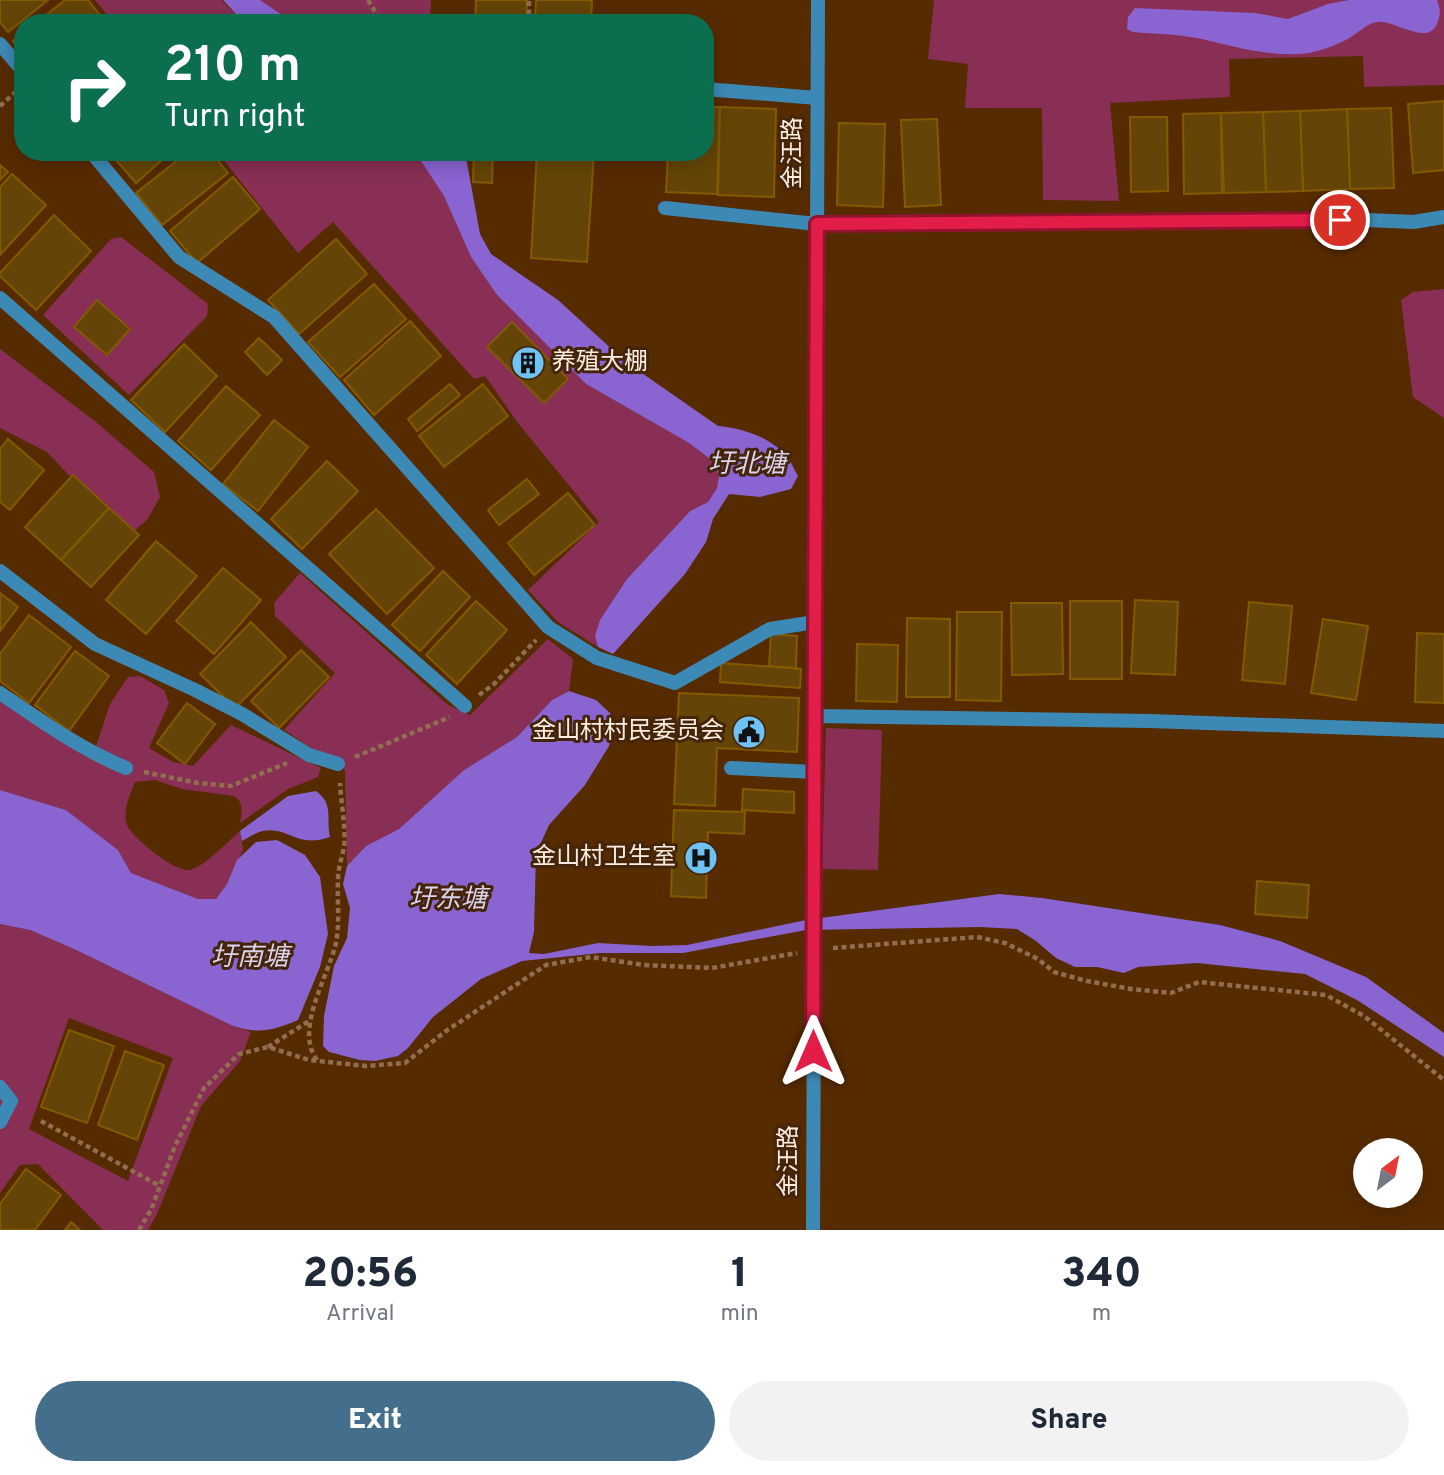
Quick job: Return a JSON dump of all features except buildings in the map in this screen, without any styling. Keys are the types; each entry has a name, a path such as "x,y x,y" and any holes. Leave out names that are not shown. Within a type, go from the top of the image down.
{"street":[{"name":"金汪路","path":"813,1230 818,0"},
{"path":"0,44 14,60"},
{"path":"714,90 817,98"},
{"path":"99,161 179,257 274,317 548,627 597,658 675,683 771,629 815,622"},
{"path":"665,208 817,224 1353,220 1414,222 1444,217"},
{"path":"0,298 464,706"},
{"path":"0,571 95,644 218,702 309,755 338,764"},
{"path":"0,693 69,740 126,768"},
{"path":"815,716 1150,721 1444,732"},
{"path":"732,768 815,772"},
{"path":"0,1087 11,1101 0,1122"}],"path":[{"path":"0,106 14,93"},
{"path":"126,768 176,779 231,786 309,755"},
{"path":"317,1061 311,1052 308,1038 310,1020 329,966 338,926 338,876 344,845 338,764"},
{"path":"268,1047 317,1061 366,1066 405,1063 446,1031 546,965 590,957 644,965 712,968 814,950 977,937 1005,943 1038,959 1054,971 1087,981 1131,989 1171,993 1199,982 1326,995 1364,1016 1444,1080"},
{"path":"139,1230 151,1210 175,1146 204,1088 239,1054 268,1047 310,1020"},
{"path":"41,1121 160,1186"}],"shaded area":[{"path":"95,0 221,0 235,14 107,14"},
{"path":"260,0 431,0 430,14 281,14"},
{"path":"934,0 1444,0 1444,85 1364,87 1363,56 1229,59 1230,97 1110,103 1119,201 1043,200 1042,108 965,108 968,64 928,59"},
{"path":"224,161 421,161 444,196 471,257 497,295 586,384 689,443 710,459 719,475 717,488 708,502 690,511 627,579 595,636 598,647 558,622 528,590 599,522 518,423 485,376 474,379 333,222 298,253"},
{"path":"121,237 208,304 207,316 129,395 43,315 111,239"},
{"path":"1444,289 1444,418 1413,397 1401,300 1413,292"},
{"path":"0,349 96,422 154,472 160,497 147,520 127,537 47,452 0,428"},
{"path":"300,573 448,705 470,715 548,639 573,659 569,691 552,700 517,737 464,770 399,829 366,846 347,866 345,771 338,759 313,749 284,730 335,673 275,616 274,603"},
{"path":"140,676 164,690 169,703 149,748 173,762 193,766 231,725 321,768 318,777 288,789 240,823 241,804 234,796 182,789 155,780 135,782 126,809 127,825 145,845 173,865 188,870 194,868 208,860 240,831 243,850 227,884 216,899 198,899 131,873 118,850 66,810 0,790 0,701 92,759 110,704 128,677"},
{"path":"826,728 882,730 878,870 822,869"},
{"path":"0,924 30,930 251,1032 240,1061 201,1106 148,1230 103,1230 38,1164 20,1165 0,1193","holes":["69,1018 173,1058 128,1181 29,1129"]}],"water":[{"path":"223,0 260,0 281,14 236,14"},
{"path":"1349,0 1437,0 1440,15 1434,29 1427,33 1377,22 1336,45 1295,54 1266,53 1189,37 1133,32 1127,29 1128,17 1135,8 1255,13 1288,19 1328,4"},
{"name":"圩北塘","path":"421,161 467,161 480,234 491,254 558,300 626,362 718,426 746,431 780,449 798,476 791,489 760,497 729,494 713,519 706,542 685,574 613,654 598,647 595,636 600,620 627,579 690,511 708,502 717,488 719,475 710,459 689,443 586,384 497,295 471,257 444,196"},
{"name":"圩东塘","path":"569,691 596,700 610,713 615,727 609,746 585,785 549,825 536,854 534,932 529,953 544,954 598,943 687,945 806,920 999,894 1042,898 1220,925 1280,941 1366,977 1444,1033 1444,1057 1357,1000 1305,974 1197,963 1138,967 1124,973 1097,967 1075,967 1056,958 1017,929 980,927 806,930 683,953 601,953 522,961 481,979 433,1017 398,1056 375,1061 329,1052 323,1046 324,1016 334,966 347,938 350,908 343,884 347,866 366,846 399,829 464,770 517,737 552,700"},
{"name":"圩南塘","path":"0,790 66,810 118,850 131,873 198,899 216,899 227,884 237,860 256,842 277,840 305,855 320,877 328,934 320,967 298,1020 265,1030 233,1026 74,949 30,930 0,924"},
{"path":"316,791 327,806 330,837 309,840 272,830 263,831 242,841 240,831 288,796"}],"place":[{"name":"养殖大棚","path":"528,363"},
{"name":"金山村村民委员会","path":"749,732"},
{"name":"金山村卫生室","path":"701,858"}],"route":[{"path":"813,1051 817,224 1340,220"}]}
